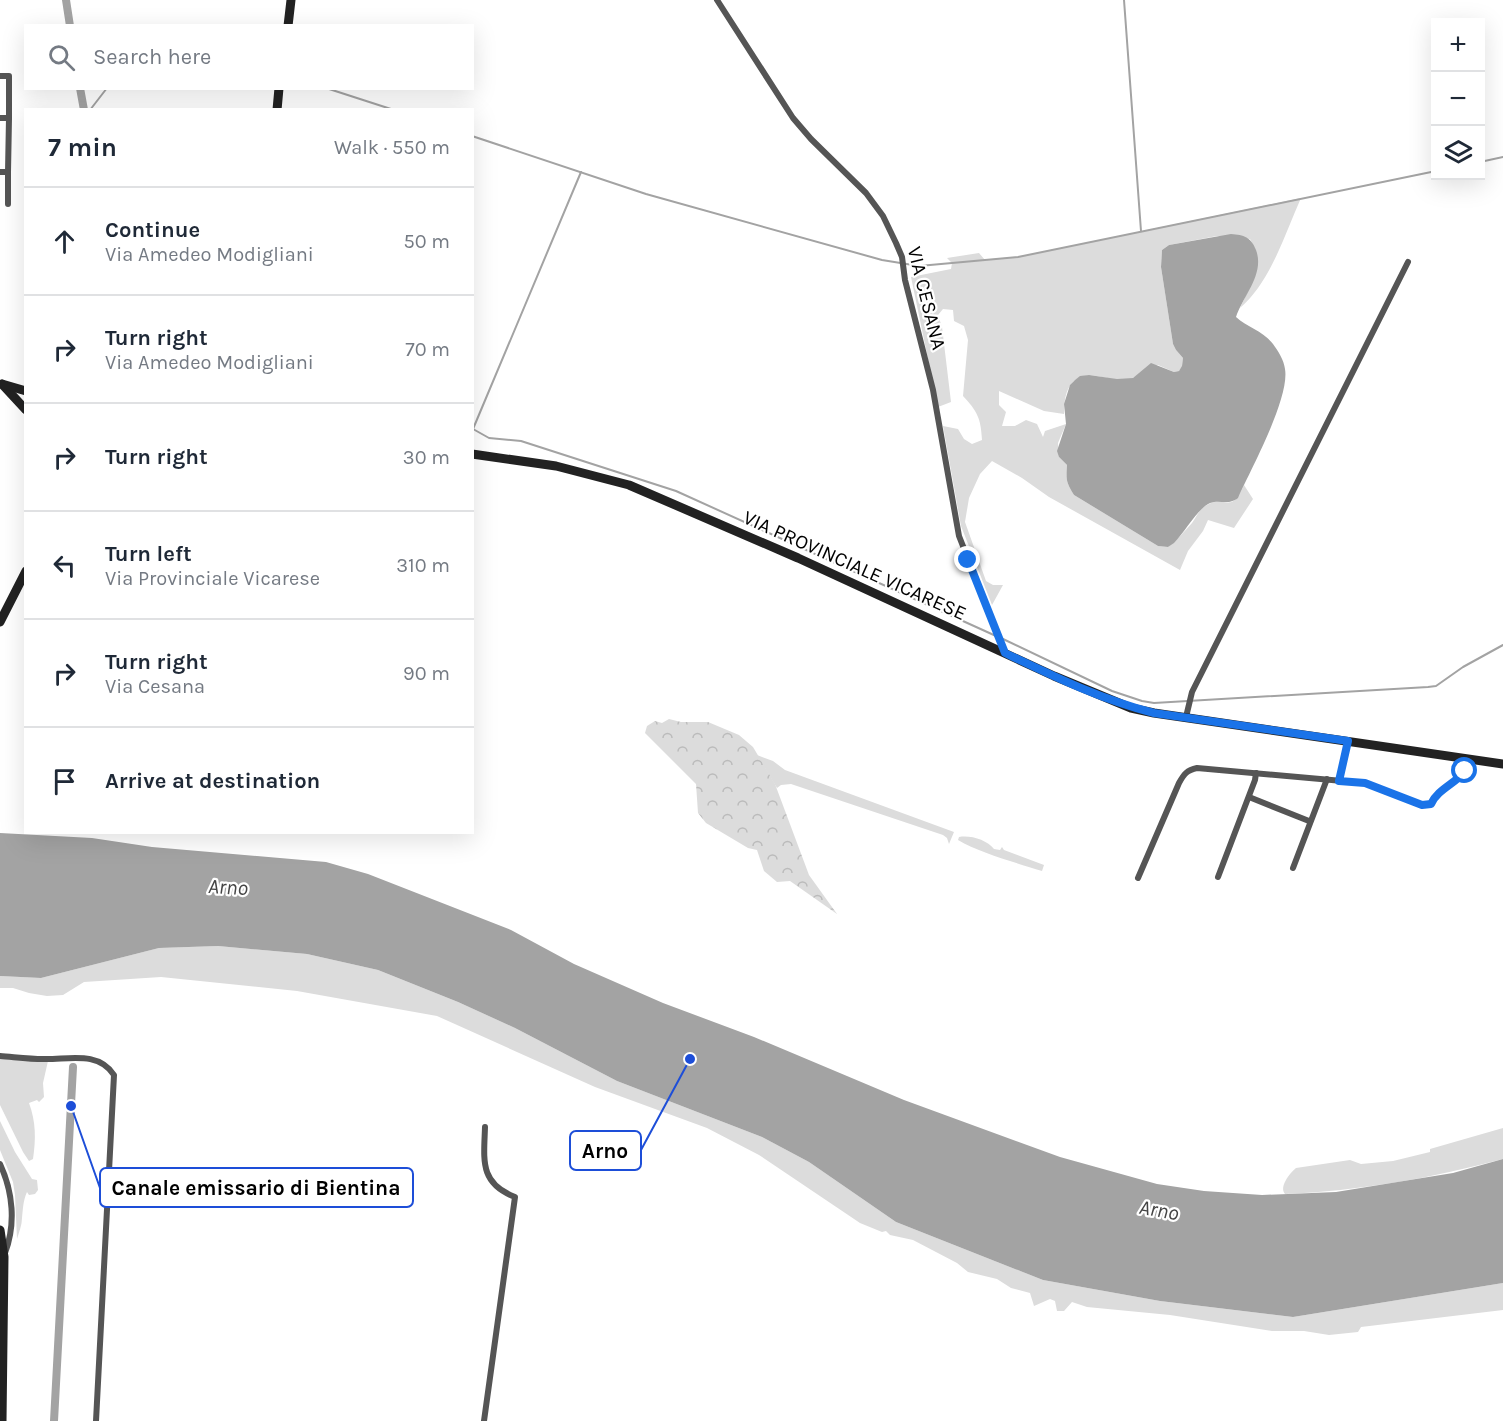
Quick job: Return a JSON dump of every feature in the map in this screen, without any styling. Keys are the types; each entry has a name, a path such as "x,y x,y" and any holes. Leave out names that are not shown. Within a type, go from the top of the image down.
{"main road":[{"path":"288,24 291,0"},
{"path":"277,108 279,90"},
{"path":"1,384 24,390"},
{"path":"1,384 24,408"},
{"name":"VIA PROVINCIALE VICARESE","path":"474,454 556,466 629,485 798,558 1054,676 1131,708 1503,764"},
{"path":"0,622 24,575"},
{"path":"0,1230 4,1257 2,1421"}],"street":[{"name":"VIA CESANA","path":"717,0 793,118 811,139 857,183 878,208 897,243 933,390 959,536 1005,653"},
{"path":"0,76 9,76 8,204"},
{"path":"0,118 9,118"},
{"path":"0,172 8,172"},
{"path":"1186,717 1190,700 1408,262"},
{"path":"1339,781 1348,741"},
{"path":"1138,879 1184,773 1197,768 1365,783 1422,805 1431,804 1435,796 1459,778 1465,771 1468,760"},
{"path":"1218,877 1256,773"},
{"path":"1293,868 1327,778"},
{"path":"1249,797 1310,821"},
{"path":"0,1056 35,1059 87,1058 99,1061 110,1069 114,1080 96,1421"},
{"path":"484,1421 515,1197 498,1190 488,1176 484,1163 485,1127"},
{"path":"0,1164 7,1183 12,1212 12,1231 4,1257"}],"green space":[{"path":"1301,198 1268,271 1251,297 1240,308 1255,274 1256,257 1250,239 1217,236 1169,245 1162,250 1161,267 1173,344 1183,358 1179,371 1174,372 1158,365 1136,377 1125,380 1095,376 1080,378 1068,389 1064,414 1044,411 999,391 999,405 1006,412 1002,426 1015,426 1026,420 1037,424 1043,437 1045,431 1066,424 1058,443 1059,457 1067,465 1067,481 1074,495 1158,546 1168,547 1204,507 1213,502 1227,503 1235,500 1244,485 1253,499 1234,528 1208,520 1188,551 1180,570 1049,497 992,461 980,474 969,498 965,522 986,581 993,585 1003,585 992,605 961,526 943,426 958,429 964,439 972,444 982,440 977,415 963,396 968,340 964,326 954,321 953,310 943,309 938,315 942,327 951,402 938,407 911,277 951,269 952,263 947,258 979,253 985,260 1018,257"},
{"path":"669,719 681,722 708,722 739,735 753,747 775,784 809,875 837,914 790,881 777,882 764,871 757,850 748,848 706,823 698,813 696,784 645,733 647,726 655,721 662,723"},
{"path":"757,755 773,761 785,770 954,832 949,844 943,835 791,784 777,788"},
{"path":"959,837 978,839 994,849 1000,850 1002,847 1004,850 1044,865 1042,871 977,849 958,840"},
{"path":"218,946 307,954 378,970 458,1002 515,1028 617,1081 762,1137 809,1162 896,1222 1043,1280 1160,1301 1293,1317 1503,1283 1503,1310 1361,1327 1358,1332 1329,1335 1304,1331 1272,1331 1170,1315 1087,1307 1072,1302 1064,1311 1057,1311 1055,1301 1050,1299 1034,1306 1030,1293 1011,1288 997,1279 968,1272 957,1263 913,1240 890,1235 886,1231 882,1232 860,1223 759,1155 707,1128 595,1087 437,1016 297,991 161,977 84,982 63,995 47,996 13,988 0,988 0,976 41,978 159,948"},
{"path":"0,1058 48,1061 43,1083 44,1097 39,1102 37,1100 29,1103 35,1138 33,1159 29,1161 0,1105"},
{"path":"0,1121 15,1152 32,1179 37,1180 38,1190 35,1194 29,1195 27,1192 17,1239 15,1195 13,1182 0,1150"},
{"path":"1503,1128 1503,1159 1422,1178 1368,1187 1285,1194 1283,1191 1286,1181 1296,1168 1350,1160 1361,1164 1393,1161 1430,1152 1430,1149"}],"water":[{"path":"1231,234 1249,239 1256,250 1258,259 1258,268 1252,285 1236,317 1265,336 1279,353 1285,369 1282,397 1268,434 1238,498 1231,502 1214,502 1205,506 1174,543 1168,547 1158,546 1074,495 1067,481 1067,465 1059,457 1057,451 1066,424 1064,404 1070,385 1080,376 1133,378 1151,363 1174,372 1179,371 1183,358 1173,344 1161,267 1162,250 1169,245"},
{"name":"Arno","path":"0,833 92,838 152,847 326,862 368,874 511,930 574,964 663,1003 754,1037 904,1100 1060,1157 1157,1184 1204,1191 1262,1195 1336,1192 1453,1173 1503,1159 1503,1283 1293,1317 1160,1301 1043,1280 896,1222 809,1162 762,1137 617,1081 515,1028 378,970 307,954 218,946 159,948 41,978 0,976"}],"waterway":[{"path":"66,0 70,24"},
{"path":"1124,0 1141,231"},
{"path":"80,90 84,108"},
{"path":"92,108 105,90"},
{"path":"332,90 388,108"},
{"path":"474,137 646,194 882,260 919,266 1018,257 1431,172"},
{"path":"1485,161 1503,157"},
{"path":"474,427 581,172"},
{"path":"474,430 489,438 521,441 676,491 996,636"},
{"path":"1001,638 1112,691 1154,703 1436,686 1463,667 1503,645"},
{"path":"54,1421 73,1067"}],"place":[{"name":"Arno","path":"690,1059"},
{"name":"Canale emissario di Bientina","path":"71,1106"}],"route":[{"path":"968,560 1005,653 1090,692 1131,708 1154,713 1348,741 1339,781 1365,783 1422,805 1431,804 1435,796 1465,771"}]}
